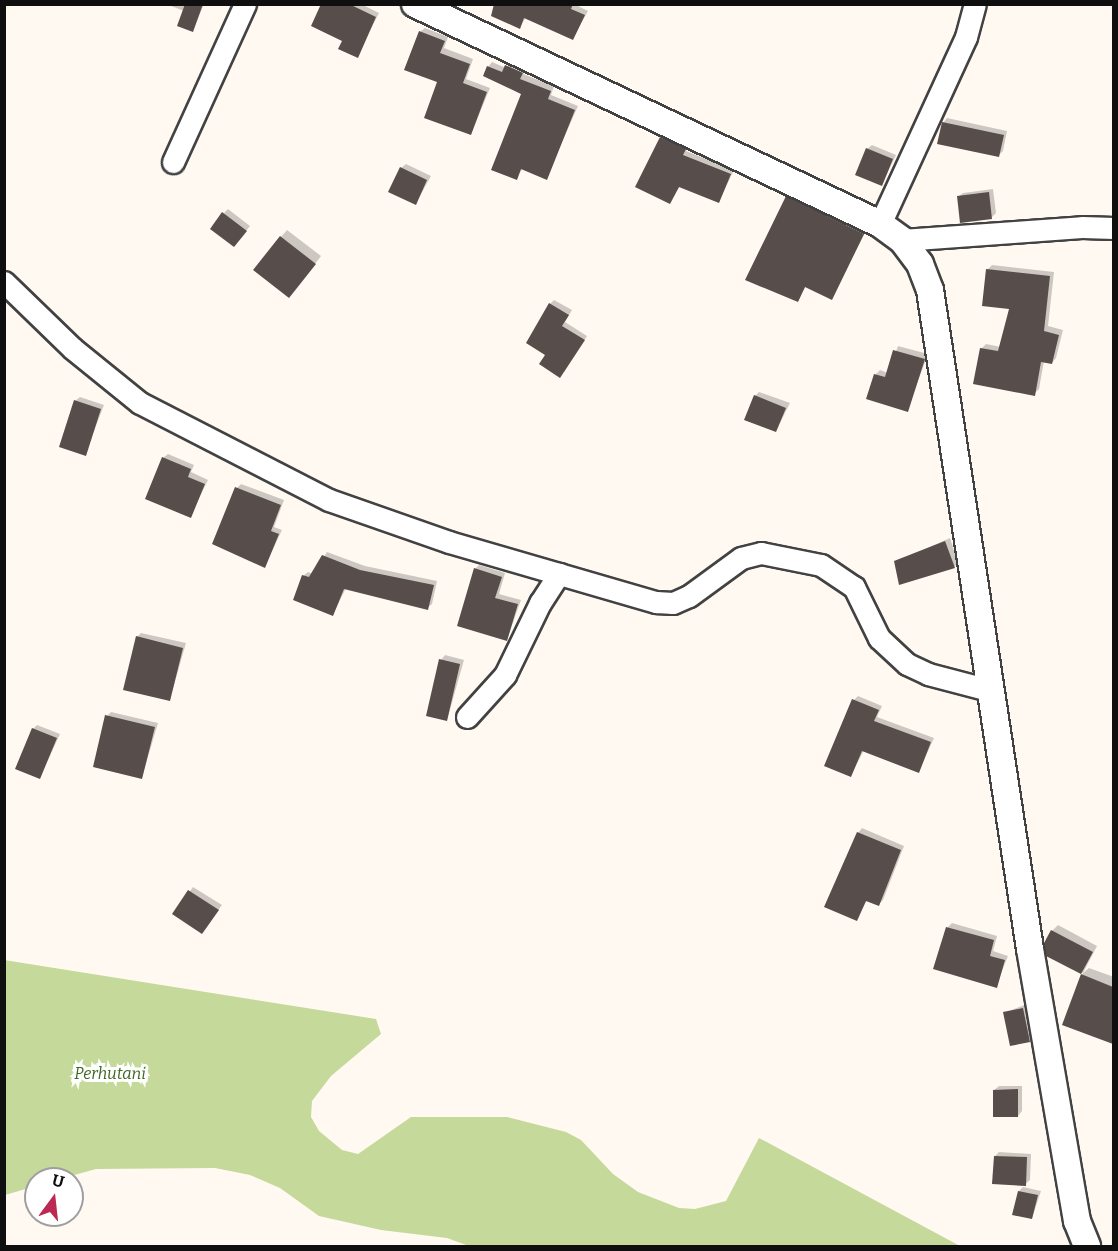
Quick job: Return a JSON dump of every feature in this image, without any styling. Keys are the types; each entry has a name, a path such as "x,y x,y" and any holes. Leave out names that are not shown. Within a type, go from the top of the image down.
{"street":[{"path":"173,162 245,4"},
{"path":"415,4 880,224 902,240 920,264 930,290 993,691 1030,949 1077,1221 1087,1246"},
{"path":"880,224 966,37 975,4"},
{"path":"902,240 1082,227 1113,228"},
{"path":"4,282 72,348 141,403 329,500 449,542 656,602 673,603 689,597 741,558 761,553 802,560 841,575 854,587 879,638 907,664 928,674 993,691"},
{"path":"467,717 505,675 535,612 559,574"}],"green space":[{"name":"Perhutani","path":"4,960 376,1019 381,1034 331,1076 312,1101 311,1117 319,1131 342,1150 358,1154 411,1117 507,1117 566,1132 581,1140 613,1174 638,1192 679,1208 695,1209 726,1201 759,1138 960,1246 469,1246 447,1238 381,1230 319,1216 280,1188 250,1175 215,1168 96,1169 84,1172 84,1167 24,1167 24,1189 5,1195"}],"building":[{"path":"185,4 203,4 193,32 177,26"},
{"path":"321,4 349,4 376,17 358,58 338,49 342,41 311,26"},
{"path":"494,4 573,4 571,9 585,15 573,40 524,18 520,29 491,16"},
{"path":"419,31 445,41 440,53 470,64 463,83 487,92 471,135 424,118 437,82 404,70"},
{"path":"505,65 523,73 520,79 551,91 548,99 575,110 547,180 521,169 517,180 491,170 521,94 483,76 487,66 502,72"},
{"path":"942,122 1004,135 999,157 937,144"},
{"path":"660,137 686,149 683,155 731,174 719,203 679,187 670,204 635,187"},
{"path":"866,148 893,159 882,186 855,175"},
{"path":"400,167 427,180 416,205 388,192"},
{"path":"989,192 992,219 960,223 957,196"},
{"path":"786,196 864,234 832,300 805,287 798,302 745,280"},
{"path":"222,212 247,231 234,247 210,229"},
{"path":"280,236 316,264 289,298 253,270"},
{"path":"986,269 1050,276 1044,331 1059,335 1052,364 1041,362 1035,396 973,384 980,348 998,351 1009,309 982,306"},
{"path":"549,303 569,315 562,326 585,340 560,378 539,364 545,355 526,343"},
{"path":"893,350 925,359 908,412 866,399 874,374 885,377"},
{"path":"754,395 786,408 776,432 744,420"},
{"path":"74,400 101,409 86,456 59,447"},
{"path":"162,457 191,469 188,477 205,484 191,518 145,499"},
{"path":"235,487 281,505 271,531 279,534 265,568 212,544"},
{"path":"945,541 955,568 899,585 894,561"},
{"path":"322,555 360,570 434,585 428,610 344,589 333,616 293,600 302,575 309,577"},
{"path":"474,568 502,577 495,598 518,604 507,641 457,626"},
{"path":"136,636 183,648 170,701 123,690"},
{"path":"439,659 460,664 447,721 426,716"},
{"path":"852,699 879,710 874,721 931,742 919,773 862,751 851,777 824,766"},
{"path":"105,715 155,727 142,779 93,767"},
{"path":"32,728 57,738 40,779 15,769"},
{"path":"857,832 901,850 879,906 866,901 857,921 824,907"},
{"path":"188,890 219,910 202,934 172,914"},
{"path":"946,927 994,940 990,956 1005,960 997,988 933,969"},
{"path":"1051,930 1093,952 1081,974 1046,956 1044,943"},
{"path":"1081,974 1113,987 1113,1044 1062,1025"},
{"path":"1023,1008 1030,1042 1010,1046 1003,1012"},
{"path":"1018,1089 1018,1117 993,1117 993,1090"},
{"path":"994,1156 1027,1157 1026,1186 992,1184"},
{"path":"1018,1191 1038,1195 1032,1219 1012,1215"}]}
